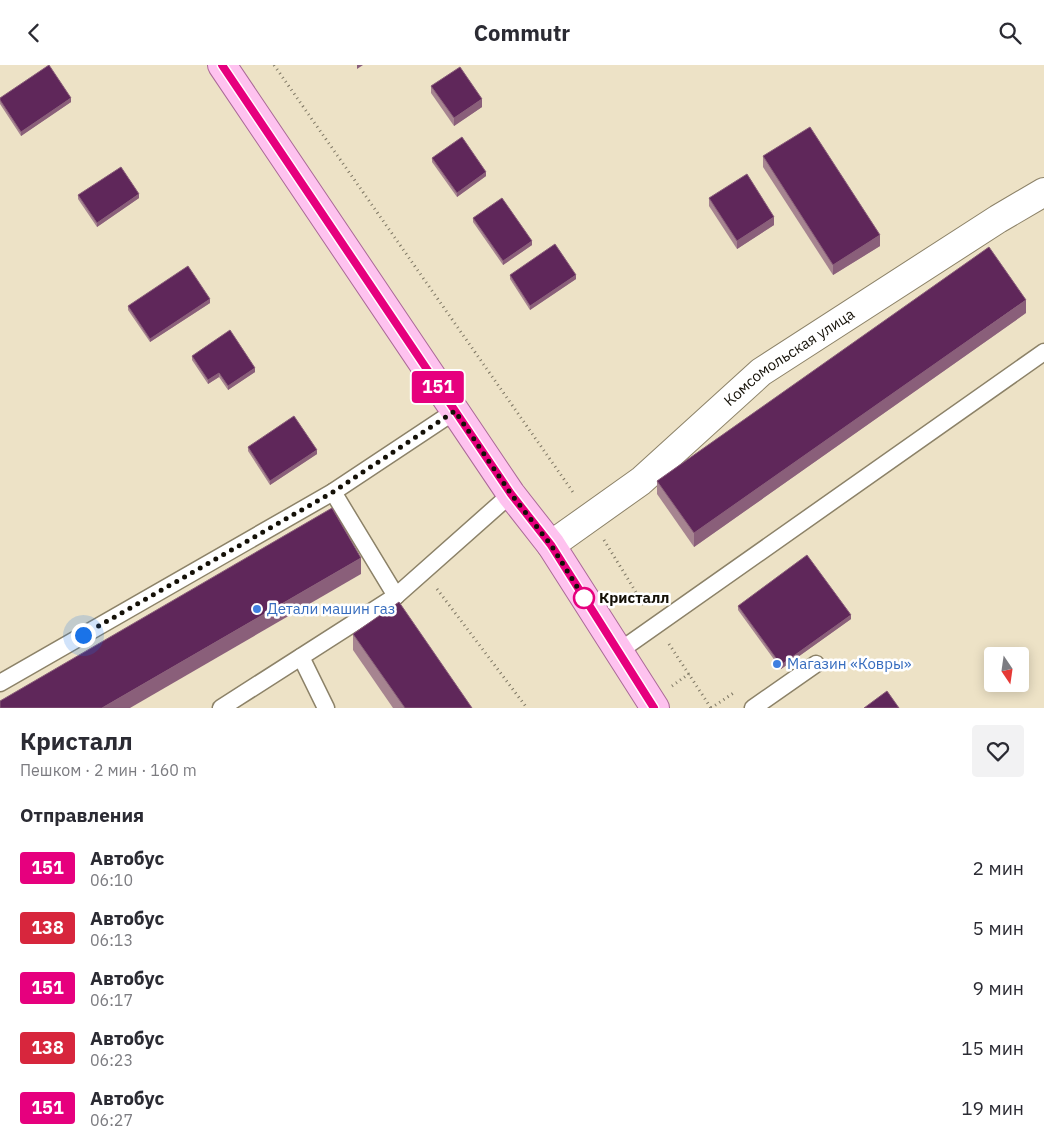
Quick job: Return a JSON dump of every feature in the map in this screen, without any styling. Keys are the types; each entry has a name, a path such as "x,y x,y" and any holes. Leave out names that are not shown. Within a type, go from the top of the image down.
{"main road":[{"path":"222,65 511,494 551,545 654,708"}],"street":[{"name":"Комсомольская улица","path":"551,545 641,481 761,373 998,219 1044,192"}],"lane":[{"path":"618,652 1044,352"},
{"path":"0,683 333,492 455,411"},
{"path":"333,492 396,596"},
{"path":"221,708 396,596 511,494"},
{"path":"301,657 326,708"},
{"path":"753,708 816,664"}],"path":[{"path":"274,65 590,517 656,625 711,708"},
{"path":"422,571 527,708"}],"building":[{"path":"49,65 71,98 21,132 0,98"},
{"path":"460,67 482,99 454,118 431,86"},
{"path":"810,127 880,235 833,265 763,156"},
{"path":"462,137 486,172 457,193 432,158"},
{"path":"121,167 139,194 97,223 78,195"},
{"path":"747,174 774,217 737,241 709,198"},
{"path":"502,198 532,241 503,261 473,218"},
{"path":"555,244 576,275 530,306 510,275"},
{"path":"989,247 1026,300 694,533 657,481"},
{"path":"188,266 210,299 150,339 128,306"},
{"path":"230,330 255,368 228,386 219,373 208,380 192,356"},
{"path":"294,416 317,450 270,481 248,447"},
{"path":"332,508 361,558 102,708 0,708 0,701"},
{"path":"807,555 851,615 781,665 738,606"},
{"path":"399,602 472,708 405,708 353,634"},
{"path":"887,691 899,708 864,708"}],"bus line":[{"name":"151","path":"222,65 511,494 551,545 654,708"}],"place":[{"name":"Кристалл","path":"584,598"},
{"name":"Детали машин газ","path":"257,609"},
{"name":"Магазин «Ковры»","path":"777,664"}],"route":[{"path":"83,635 333,492 455,411 511,494 551,545 584,598"}]}
